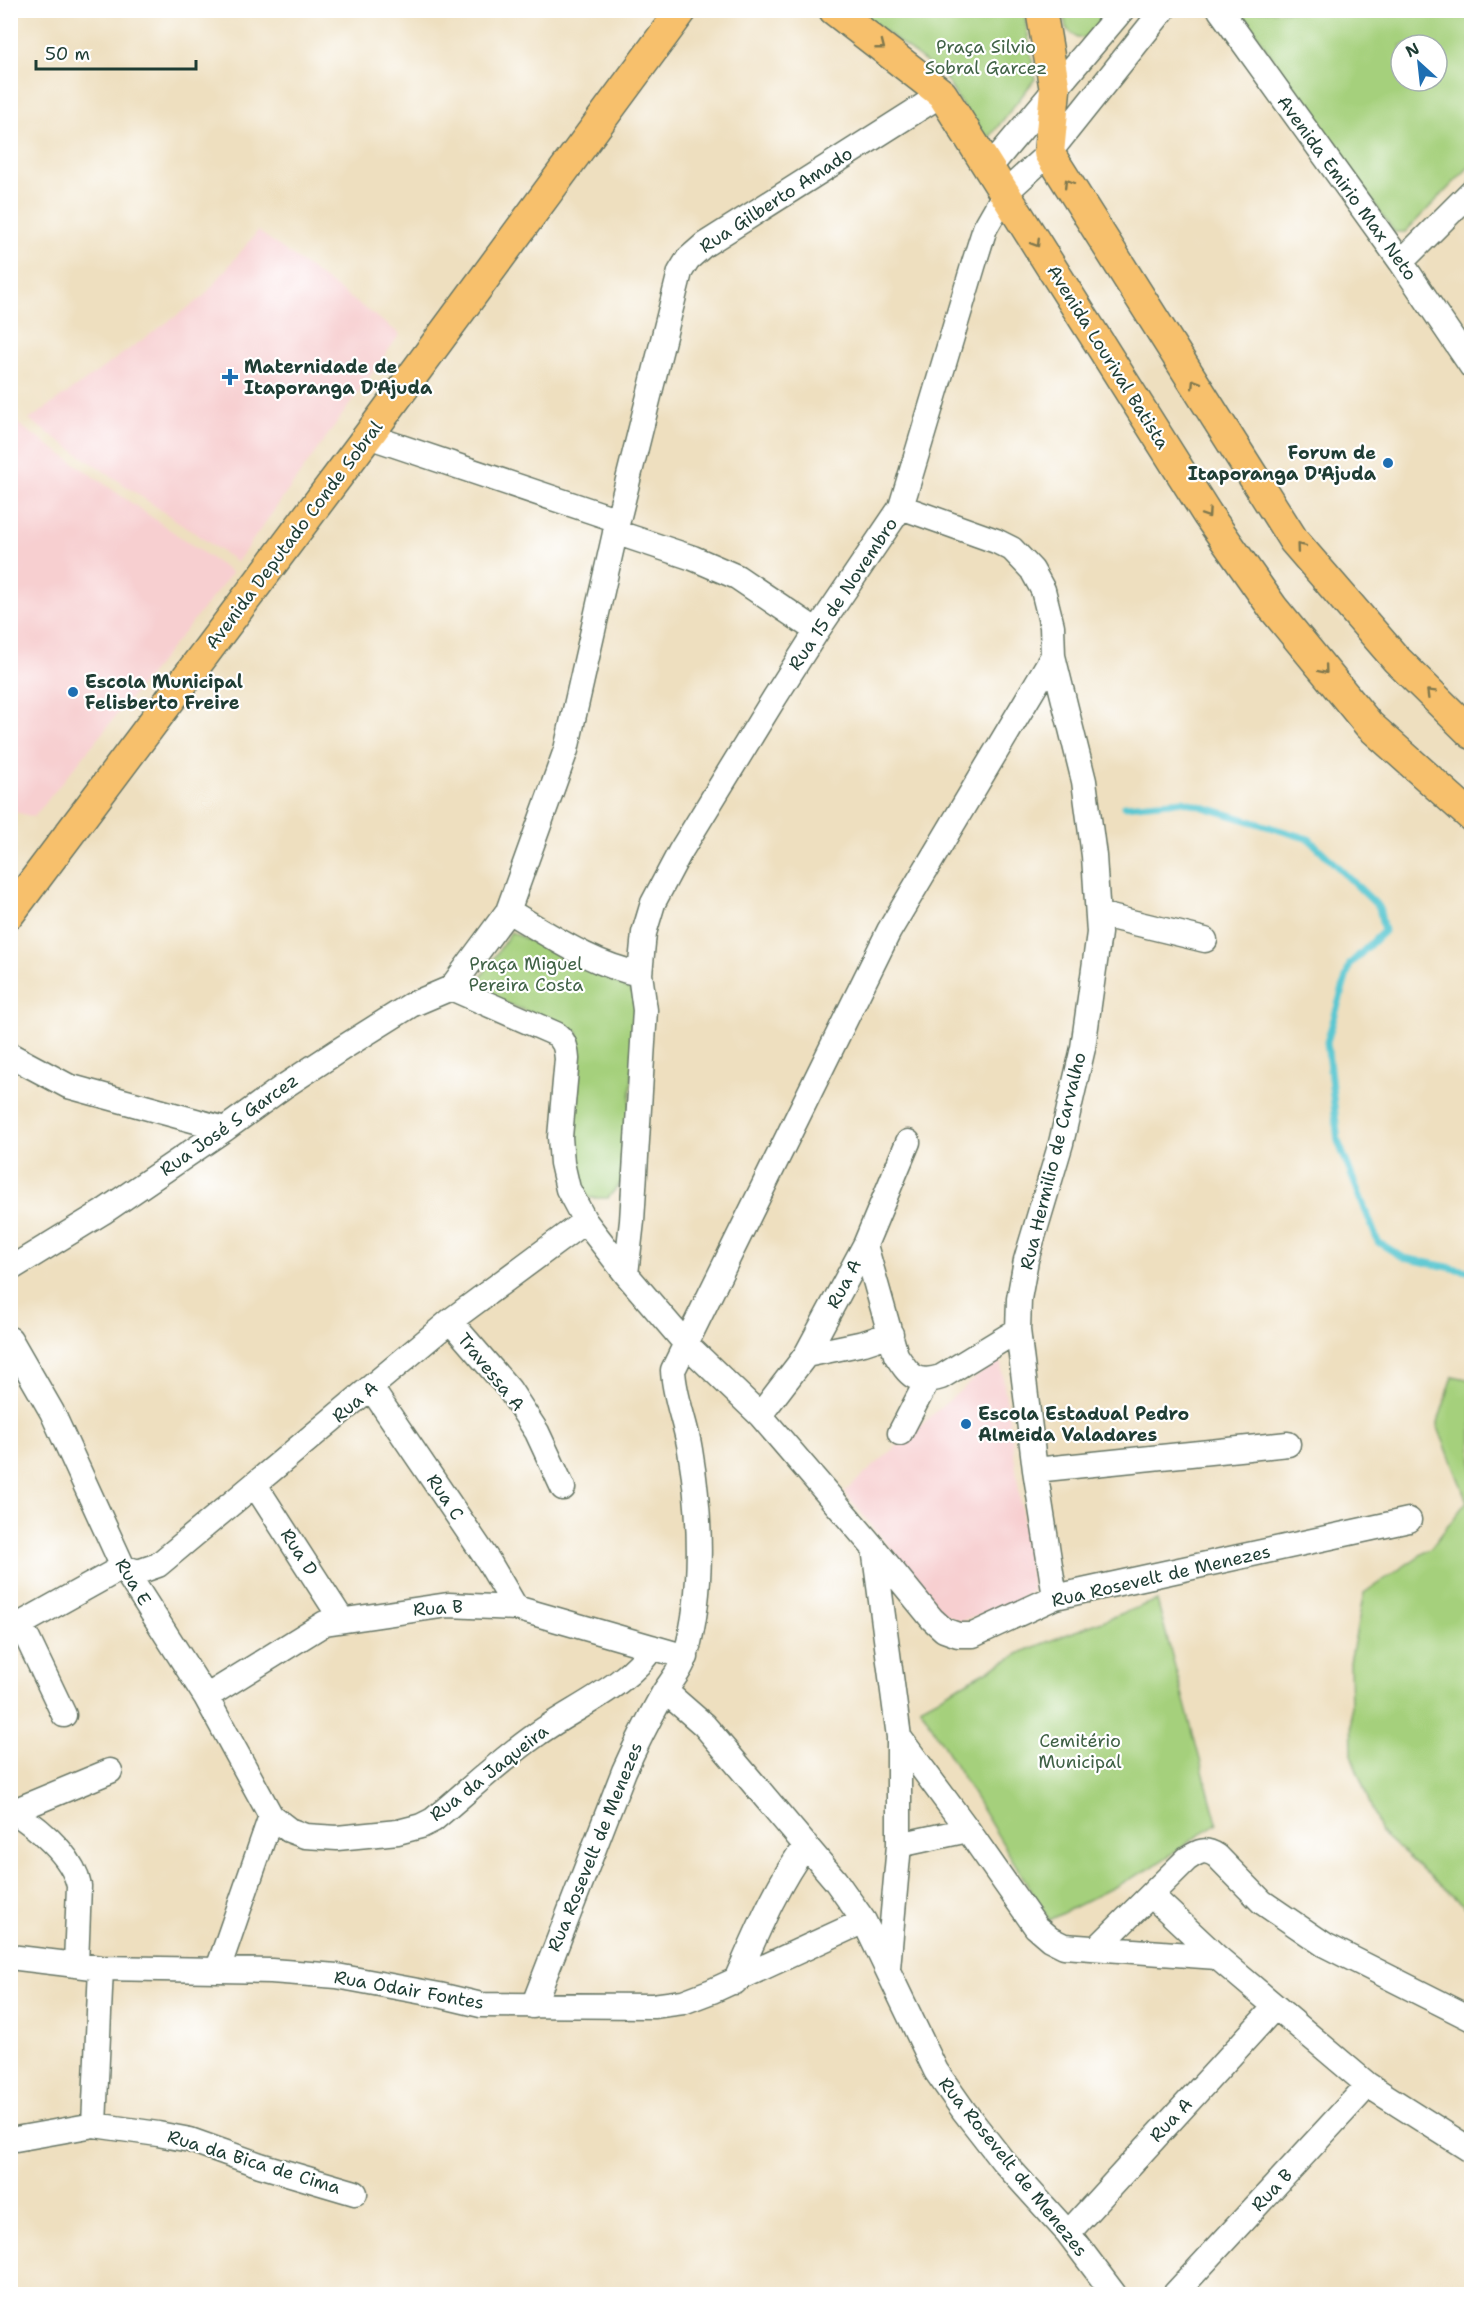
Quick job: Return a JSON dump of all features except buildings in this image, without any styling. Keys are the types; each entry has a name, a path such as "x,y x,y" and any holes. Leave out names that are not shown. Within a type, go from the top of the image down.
{"main road":[{"name":"Avenida Deputado Conde Sobral","path":"10,913 368,436 682,10"},
{"path":"834,10 942,94 997,181"},
{"path":"1041,10 1055,90 1049,153 1294,541 1396,659 1472,734"},
{"name":"Avenida Lourival Batista","path":"997,181 1207,514 1273,608 1369,724 1472,817"}],"street":[{"path":"997,181 1055,90 1122,10"},
{"path":"997,181 1049,153 1163,10"},
{"name":"Avenida Emirio Max Neto","path":"1220,10 1401,262 1472,367"},
{"name":"Rua Gilberto Amado","path":"508,912 566,750 617,526 680,272 688,259 714,239 942,94"},
{"name":"Rua 15 de Novembro","path":"640,974 644,933 653,903 686,842 817,631 901,507 997,181"},
{"path":"1401,262 1472,190"},
{"path":"368,436 617,526 737,577 817,631"},
{"name":"Rua Hermilio de Carvalho","path":"901,507 996,541 1012,549 1032,570 1044,590 1052,626 1053,656 1084,781 1094,856 1099,933 1083,1048 1061,1143 1026,1260 1019,1299 1018,1330 1035,1470 1055,1597"},
{"path":"686,1344 889,931 1053,656"},
{"path":"508,912 580,953 620,970 640,974 645,1010 632,1221 626,1274 585,1221 568,1189 562,1163 560,1137 567,1059 566,1047 562,1039 556,1034 451,988 508,912"},
{"path":"1098,914 1204,940"},
{"name":"Rua José S Garcez","path":"10,1269 103,1212 225,1129 283,1086 411,1005 451,988"},
{"path":"10,1055 68,1086 225,1129"},
{"name":"Rua A","path":"760,1415 806,1355 865,1245 908,1142"},
{"name":"Rua A","path":"123,1567 138,1572 158,1564 450,1321 585,1221"},
{"path":"865,1245 896,1355 906,1370 915,1378 927,1382 941,1377 1018,1330"},
{"name":"Rua Rosevelt de Menezes","path":"626,1274 686,1344 760,1415 932,1619 944,1630 958,1635 973,1635 1055,1597 1409,1520"},
{"name":"Travessa A","path":"450,1321 509,1389 537,1432 563,1488"},
{"path":"806,1355 864,1343 891,1334"},
{"name":"Rua E","path":"10,1339 52,1412 123,1567 206,1697 271,1816"},
{"name":"Rua Rosevelt de Menezes","path":"533,2006 624,1771 640,1735 686,1657 694,1616 699,1562 690,1450 673,1370 686,1344"},
{"path":"900,1433 927,1382"},
{"name":"Rua C","path":"371,1388 489,1562 516,1608"},
{"path":"1035,1470 1288,1443"},
{"name":"Rua D","path":"255,1485 342,1620"},
{"path":"874,1548 899,1737 899,1845 888,1968"},
{"path":"64,1715 16,1628 123,1567"},
{"name":"Rua B","path":"206,1697 325,1623 448,1605 516,1608 686,1657"},
{"name":"Rua da Jaqueira","path":"271,1816 289,1830 304,1836 337,1838 398,1832 421,1826 433,1820 535,1735 622,1679 646,1658 652,1647"},
{"name":"Rua Rosevelt de Menezes","path":"665,1691 704,1725 835,1880 864,1921 936,2071 1003,2160 1068,2233 1114,2295"},
{"path":"899,1737 1036,1926 1050,1939 1064,1946 1217,1957"},
{"path":"76,1964 79,1887 77,1875 71,1864 52,1842 12,1808 110,1771"},
{"path":"218,1969 271,1816"},
{"path":"899,1845 968,1830"},
{"path":"735,1982 769,1905 791,1865 806,1845"},
{"path":"1098,1947 1187,1859 1202,1850 1209,1851 1217,1856 1262,1902 1325,1945 1472,2019"},
{"path":"1151,1894 1217,1957 1368,2085 1472,2151"},
{"name":"Rua Odair Fontes","path":"10,1957 101,1968 218,1969 337,1976 481,2005 653,2006 683,2002 735,1982 864,1921"},
{"path":"94,2126 101,1968"},
{"name":"Rua A","path":"1068,2233 1275,2007"},
{"name":"Rua B","path":"1175,2295 1368,2085"},
{"name":"Rua da Bica de Cima","path":"10,2140 94,2126 190,2140 260,2165 355,2193"}],"shaded area":[{"name":"Maternidade de Itaporanga D'Ajuda","path":"258,231 400,334 237,562 29,420 203,297"},
{"name":"Escola Municipal Felisberto Freire","path":"11,419 232,573 34,817 11,811"},
{"name":"Escola Estadual Pedro Almeida Valadares","path":"1000,1356 1033,1589 1015,1604 960,1621 944,1614 844,1492"}],"green space":[{"name":"Praça Silvio Sobral Garcez","path":"858,11 1024,11 1035,79 989,138 977,130 944,76"},
{"path":"1063,11 1100,11 1100,23 1093,37 1077,38 1066,28"},
{"path":"1240,11 1471,11 1471,165 1405,232 1394,232"},
{"name":"Praça Miguel Pereira Costa","path":"511,932 629,989 638,999 624,1179 608,1198 588,1198 579,1184 574,1166 573,1129 579,1050 578,1032 481,993 477,983"},
{"path":"1453,1376 1472,1380 1471,1912 1381,1833 1352,1757 1350,1662 1364,1593 1431,1548 1467,1501 1437,1425"},
{"name":"Cemitério Municipal","path":"1157,1600 1217,1823 1149,1869 1049,1920 920,1707 1026,1650"}],"waterway":[{"path":"1125,806 1183,801 1309,839 1379,907 1384,931 1350,964 1327,1042 1338,1141 1378,1242 1404,1258 1472,1272"}],"place":[{"name":"Maternidade de Itaporanga D'Ajuda","path":"230,377"},
{"name":"Forum de Itaporanga D'Ajuda","path":"1388,463"},
{"name":"Escola Municipal Felisberto Freire","path":"73,692"},
{"name":"Escola Estadual Pedro Almeida Valadares","path":"966,1424"}]}
